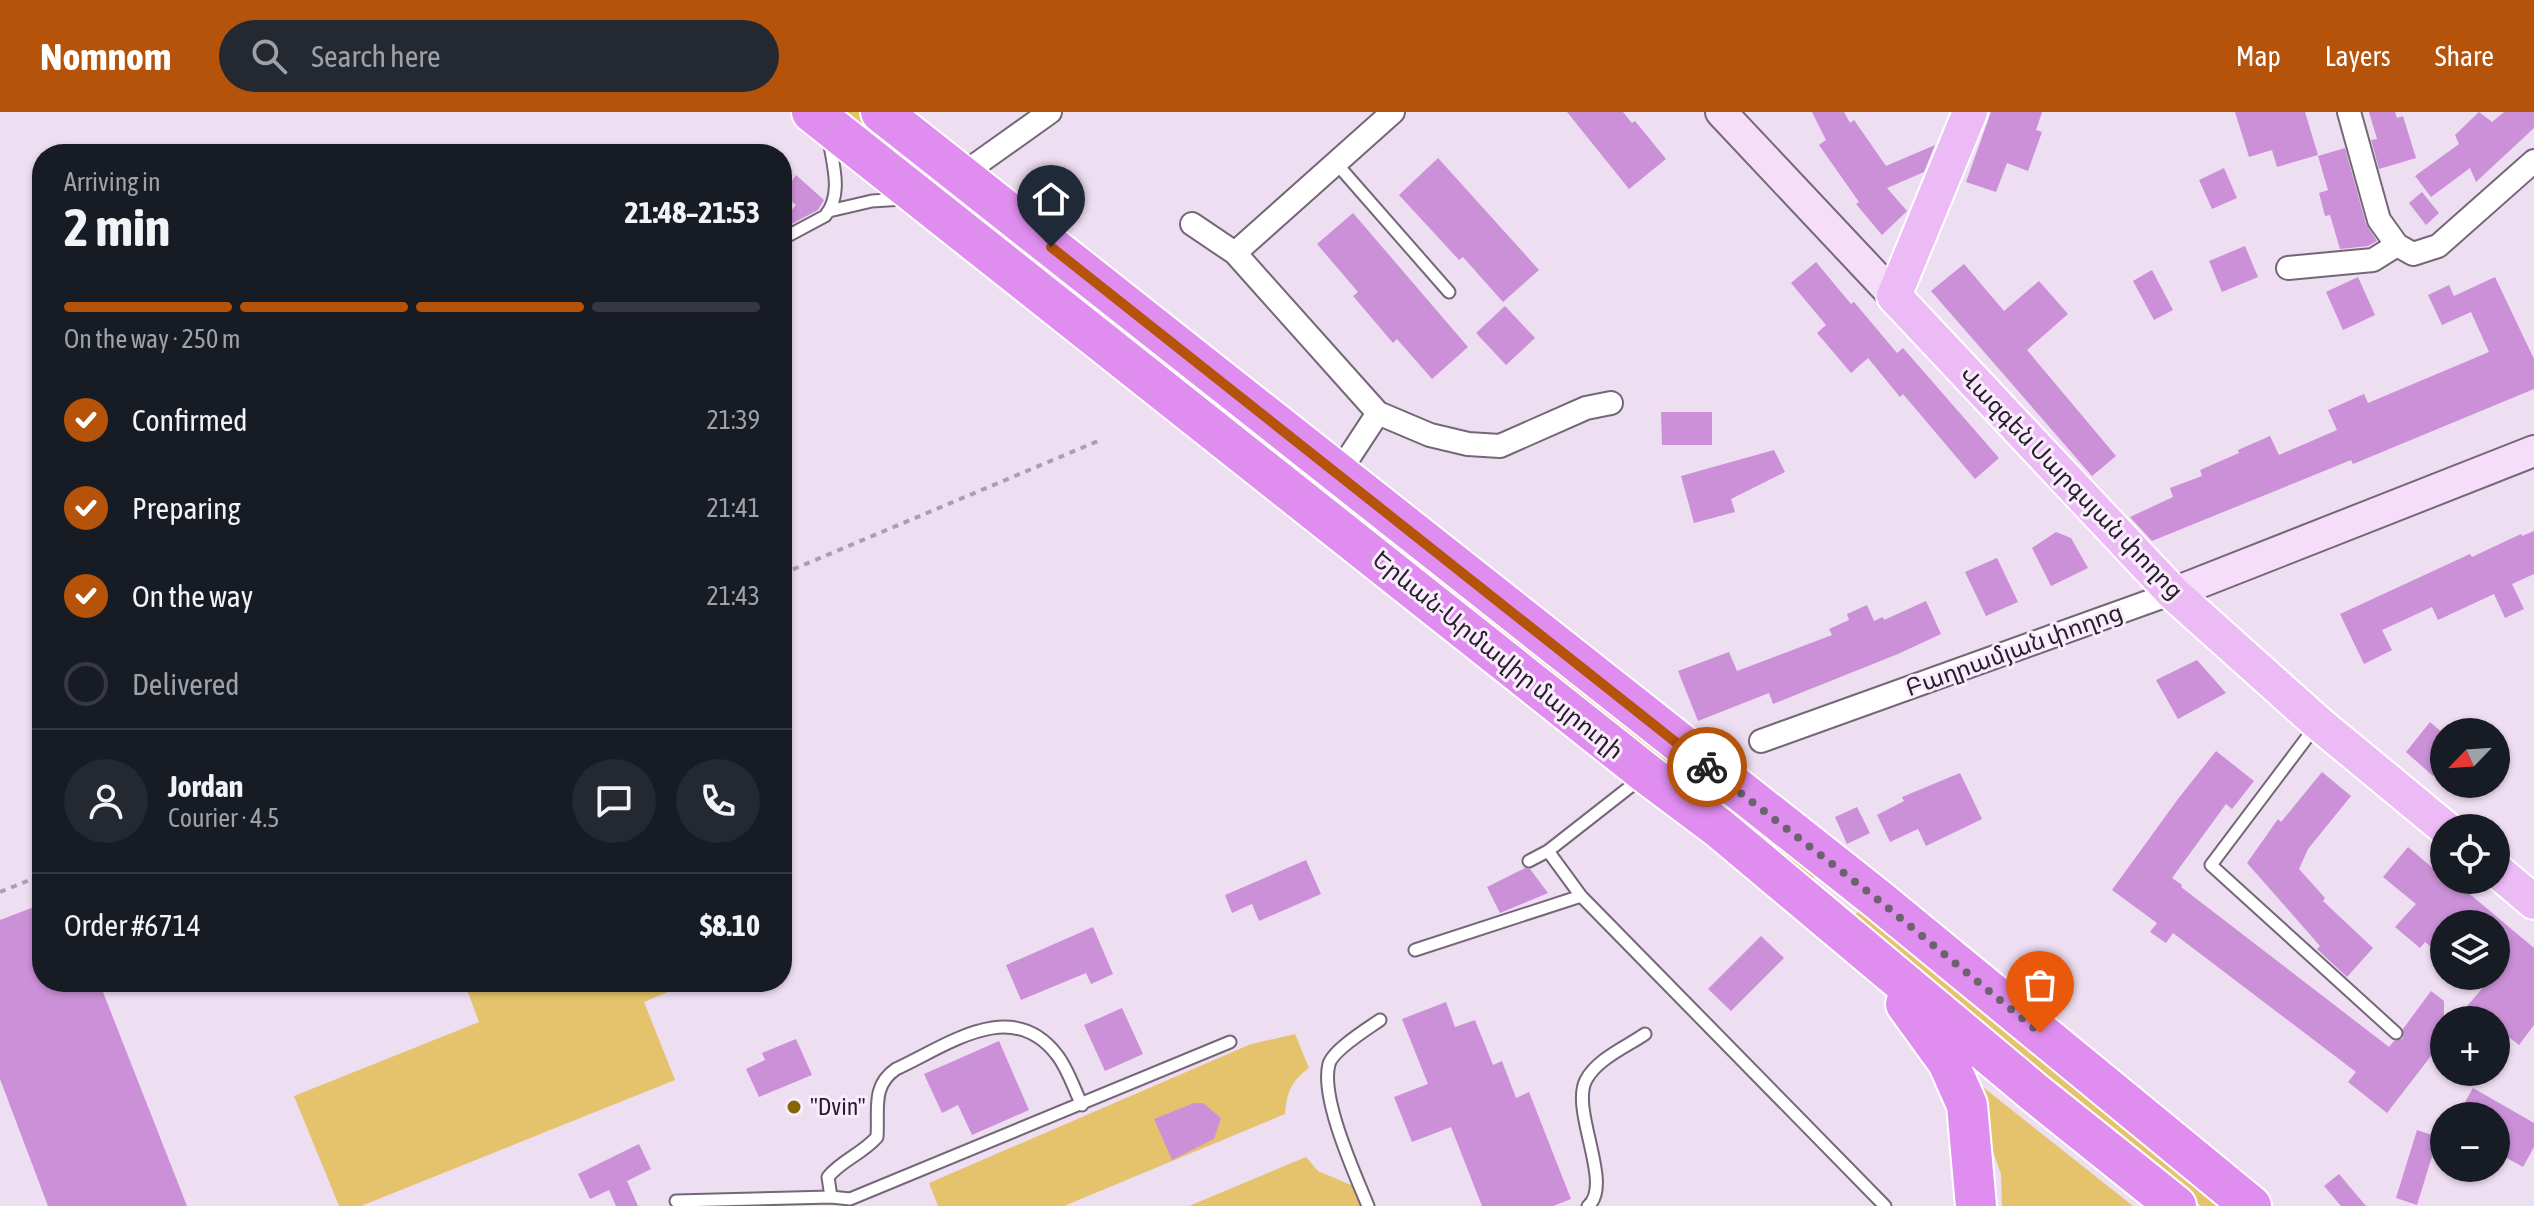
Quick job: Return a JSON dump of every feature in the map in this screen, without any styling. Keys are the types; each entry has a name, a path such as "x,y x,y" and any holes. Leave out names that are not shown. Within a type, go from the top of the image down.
{"highway":[{"name":"Երևան-Արմավիր մայրուղի","path":"881,112 1876,898 2251,1206"},
{"name":"Երևան-Արմավիր մայրուղի","path":"820,118 1719,828 2035,1093 2176,1206"},
{"path":"1876,898 1847,894 1832,911 1832,918 1900,997 1948,1062 1967,1105 1976,1206"}],"main road":[{"name":"Վազգեն Սարգսյան փողոց","path":"1721,112 2173,593 2318,723 2430,816"},
{"path":"1894,296 1970,112"},
{"name":"Բաղրամյան փողոց","path":"2173,593 2534,451"},
{"path":"2510,882 2534,902"}],"street":[{"path":"1235,253 1393,112"},
{"path":"2349,112 2379,220 2397,245 2413,254 2438,246 2534,161"},
{"path":"960,176 1039,115"},
{"path":"1192,224 1235,253 1378,413 1430,435 1468,444 1500,446 1586,408 1611,403"},
{"path":"2288,268 2373,260 2397,245"},
{"path":"1338,474 1378,413"},
{"name":"Բաղրամյան փողոց","path":"1761,741 2173,593"}],"lane":[{"path":"820,118 836,187 829,211"},
{"path":"1336,163 1449,292"},
{"path":"792,234 829,211 872,201 920,199"},
{"path":"2318,723 2211,865 2396,1033"},
{"path":"1529,861 1548,851 1647,774"},
{"path":"1548,851 1581,896 1885,1206"},
{"path":"1415,950 1581,896"},
{"path":"1368,1206 1338,1131 1329,1083 1329,1063 1336,1053 1380,1020"},
{"path":"831,1197 828,1177 836,1167 865,1151 877,1137 878,1094 883,1078 987,1027 1010,1026 1038,1035 1058,1057 1082,1105"},
{"path":"1588,1206 1593,1202 1597,1188 1582,1100 1585,1081 1600,1063 1645,1034"},
{"path":"663,1206 831,1197 851,1203 1230,1042"}],"path":[{"path":"792,570 1098,441"},
{"path":"0,892 32,879"}],"shaded area":[{"path":"832,112 859,112 1821,870 1808,882"},
{"path":"1863,905 2233,1206 2201,1206 1853,918"},
{"path":"468,992 668,992 644,1002 675,1080 361,1206 339,1206 294,1096 479,1022"},
{"path":"1295,1034 1309,1068 1291,1088 1285,1114 1064,1206 938,1206 929,1183 1251,1044"},
{"path":"1979,1084 2133,1206 2002,1206 2001,1174 1979,1112"},
{"path":"1306,1157 1318,1171 1356,1187 1364,1206 1189,1206"}],"building":[{"path":"1567,112 1623,112 1632,123 1635,121 1666,159 1629,189"},
{"path":"1812,112 1844,112 1850,123 1854,120 1886,166 1935,145 1924,172 1887,188 1907,211 1882,235 1856,204 1859,202 1819,145 1826,140"},
{"path":"1991,112 2042,112 2036,130 2042,132 2028,171 2007,163 1996,192 1966,182"},
{"path":"2235,112 2305,112 2318,155 2277,167 2272,150 2249,157"},
{"path":"2369,112 2395,112 2397,118 2403,116 2416,158 2379,169 2371,140 2377,139"},
{"path":"2479,112 2492,122 2504,112 2534,112 2534,128 2476,182 2470,168 2431,197 2415,176 2459,144 2455,135"},
{"path":"2345,148 2366,224 2377,241 2368,246 2340,249 2330,215 2325,216 2319,193 2328,190 2318,156"},
{"path":"1438,158 1539,270 1503,302 1463,257 1459,260 1399,195"},
{"path":"2224,168 2237,198 2212,209 2199,180"},
{"path":"796,175 824,200 818,210 792,224 792,210 796,205 792,202 792,181"},
{"path":"2422,192 2439,213 2426,225 2409,203"},
{"path":"1353,213 1468,347 1432,379 1397,339 1393,343 1353,296 1358,292 1317,244"},
{"path":"2245,246 2258,277 2222,292 2209,261"},
{"path":"1816,262 1897,353 1903,348 1999,458 1975,479 1868,358 1851,373 1817,333 1826,325 1791,283"},
{"path":"1964,264 2004,311 2039,281 2068,314 2027,350 2116,456 2092,476 1931,291"},
{"path":"2152,270 2173,310 2154,320 2133,281"},
{"path":"2358,277 2375,315 2343,330 2326,292"},
{"path":"2495,277 2534,359 2534,389 2353,464 2351,460 2152,541 2130,517 2173,497 2170,488 2202,476 2200,470 2239,453 2238,450 2270,436 2279,455 2337,430 2328,410 2364,394 2368,403 2489,352 2471,312 2442,325 2428,295 2449,285 2454,296"},
{"path":"1505,306 1535,338 1506,365 1476,333"},
{"path":"1661,412 1712,412 1712,445 1662,445"},
{"path":"1774,450 1785,472 1731,499 1735,512 1694,523 1681,476"},
{"path":"2534,531 2534,574 2512,584 2524,609 2505,618 2494,594 2438,620 2432,607 2382,630 2392,650 2364,664 2340,614 2470,554 2472,557"},
{"path":"2056,532 2071,538 2088,568 2051,586 2032,548"},
{"path":"1997,558 2018,602 1986,616 1965,572"},
{"path":"1926,601 1941,634 1773,704 1769,693 1698,721 1678,671 1729,652 1737,671 1832,635 1829,629 1849,620 1847,614 1867,605 1874,621 1883,617 1884,620"},
{"path":"2197,660 2226,693 2178,719 2156,680"},
{"path":"2430,722 2430,773 2406,752"},
{"path":"2216,751 2254,781 2232,809 2226,804 2172,878 2389,1047 2403,1038 2403,1029 2431,991 2444,1001 2444,1006 2430,1006 2430,1057 2387,1113 2348,1082 2356,1072 2173,933 2166,943 2150,932 2157,923 2112,890"},
{"path":"2322,772 2351,796 2308,849 2299,869 2325,898 2323,901 2373,948 2347,977 2317,949 2320,946 2247,863 2278,819 2281,822"},
{"path":"1960,773 1982,819 1926,846 1918,829 1890,842 1877,815 1904,801 1902,797"},
{"path":"1857,807 1870,833 1847,844 1835,817"},
{"path":"2408,847 2430,866 2430,894 2470,894 2489,910 2430,910 2430,946 2425,942 2420,948 2395,927 2416,904 2383,877"},
{"path":"1306,860 1321,894 1259,921 1252,904 1232,913 1225,895"},
{"path":"1525,868 1530,869 1548,893 1500,913 1487,887"},
{"path":"32,908 32,992 103,992 187,1206 48,1206 0,1079 0,920"},
{"path":"1093,927 1113,974 1091,984 1086,973 1021,1000 1006,965"},
{"path":"2510,928 2534,948 2534,1025 2519,1045 2510,1038 2510,1006 2467,1006 2481,990 2510,990"},
{"path":"1761,936 1784,958 1731,1011 1708,989"},
{"path":"1446,1002 1455,1027 1475,1020 1493,1065 1502,1061 1516,1098 1529,1092 1571,1199 1553,1206 1482,1206 1451,1127 1412,1142 1394,1097 1428,1084 1402,1019"},
{"path":"1122,1008 1143,1054 1105,1071 1084,1025"},
{"path":"796,1039 812,1075 759,1097 746,1069 765,1060 762,1053"},
{"path":"999,1041 1029,1110 972,1135 958,1105 942,1113 924,1074"},
{"path":"2473,1088 2497,1102 2465,1102"},
{"path":"1194,1103 1203,1103 1221,1118 1214,1139 1172,1160 1154,1119"},
{"path":"2510,1109 2534,1123 2534,1147 2523,1167 2510,1160"},
{"path":"2417,1130 2430,1134 2430,1163 2417,1205 2396,1198"},
{"path":"639,1144 651,1169 627,1181 638,1206 616,1206 609,1190 590,1199 578,1174"},
{"path":"2339,1174 2366,1206 2341,1206 2324,1186"}],"way so far":[{"path":"1707,767 1876,898 2040,1033"}],"place":[{"name":"\"Dvin\"","path":"794,1107"}],"route":[{"path":"1051,247 1707,767"}]}
